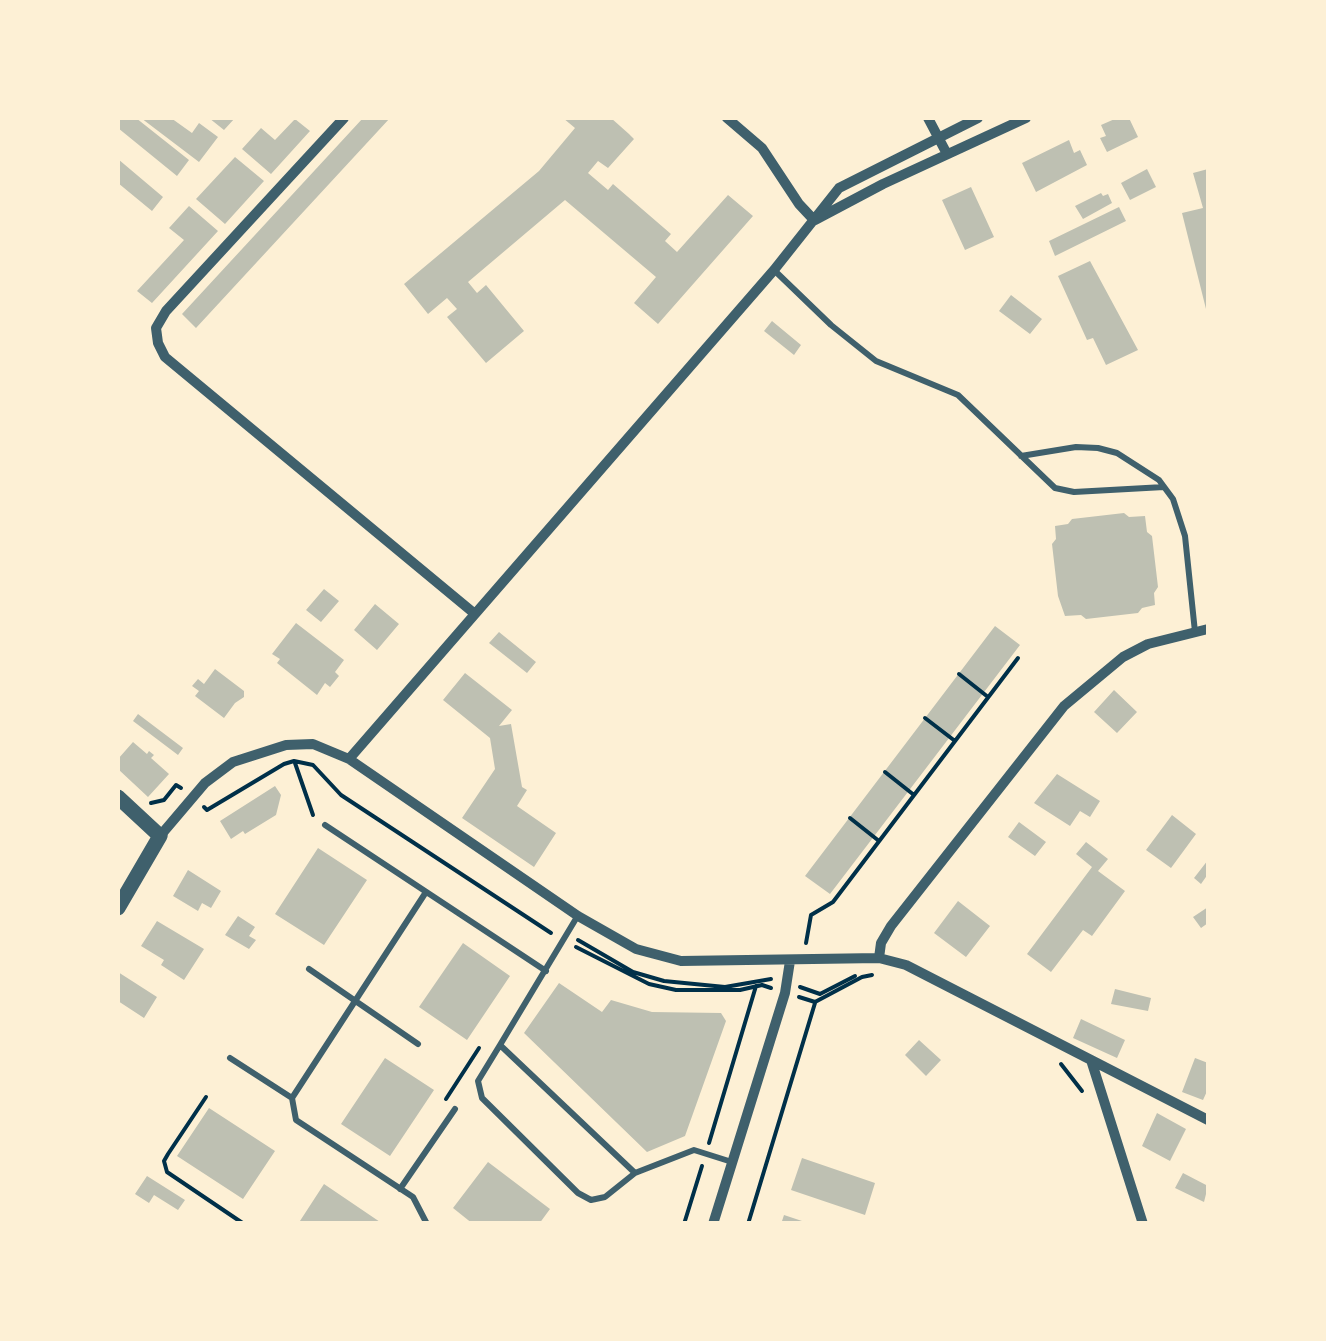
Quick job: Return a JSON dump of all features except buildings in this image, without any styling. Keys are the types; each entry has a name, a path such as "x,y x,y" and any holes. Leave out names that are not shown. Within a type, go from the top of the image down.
{"street":[{"path":"344,118 166,311 156,328 158,343 165,357 474,614"},
{"path":"727,118 762,148 814,220"},
{"path":"928,118 947,154"},
{"path":"348,759 774,270 839,188 978,118"},
{"path":"814,220 1026,118"},
{"path":"879,958 881,943 891,926 1064,706 1123,657 1148,644 1208,629"},
{"path":"118,908 160,836 192,797 233,762 268,749 313,744 348,759 578,916 636,948 680,960 879,958 906,965 1208,1120"},
{"path":"118,797 160,836"},
{"path":"713,1224 785,993 790,961"},
{"path":"1091,1060 1143,1224"}],"lane":[{"path":"774,270 831,325 876,360 958,395 1045,482 1062,491 1164,487"},
{"path":"1020,456 1076,447 1098,448 1128,460 1164,487 1185,536 1196,632"},
{"path":"326,825 546,970"},
{"path":"426,892 292,1098 296,1120 400,1189 421,1208 427,1224"},
{"path":"578,916 478,1080 482,1098 578,1193 590,1200 605,1198 635,1173 694,1150 732,1162"},
{"path":"309,969 418,1044"},
{"path":"500,1046 635,1173"},
{"path":"230,1058 292,1098"},
{"path":"400,1189 455,1109"}],"path":[{"path":"809,960 806,942 812,915 833,902 1018,658"},
{"path":"959,674 988,697"},
{"path":"926,718 955,741"},
{"path":"294,761 314,818 326,825"},
{"path":"146,802 156,804 164,800 176,785 207,810 294,761 313,765 341,795 526,919 648,984 676,990 740,990 756,986 815,1002 862,977 880,974"},
{"path":"885,772 914,794"},
{"path":"850,818 879,841"},
{"path":"684,1224 756,986"},
{"path":"748,1224 815,1002"},
{"path":"1048,1057 1064,1066 1084,1094"},
{"path":"206,1096 164,1162 167,1172 244,1224"}]}
